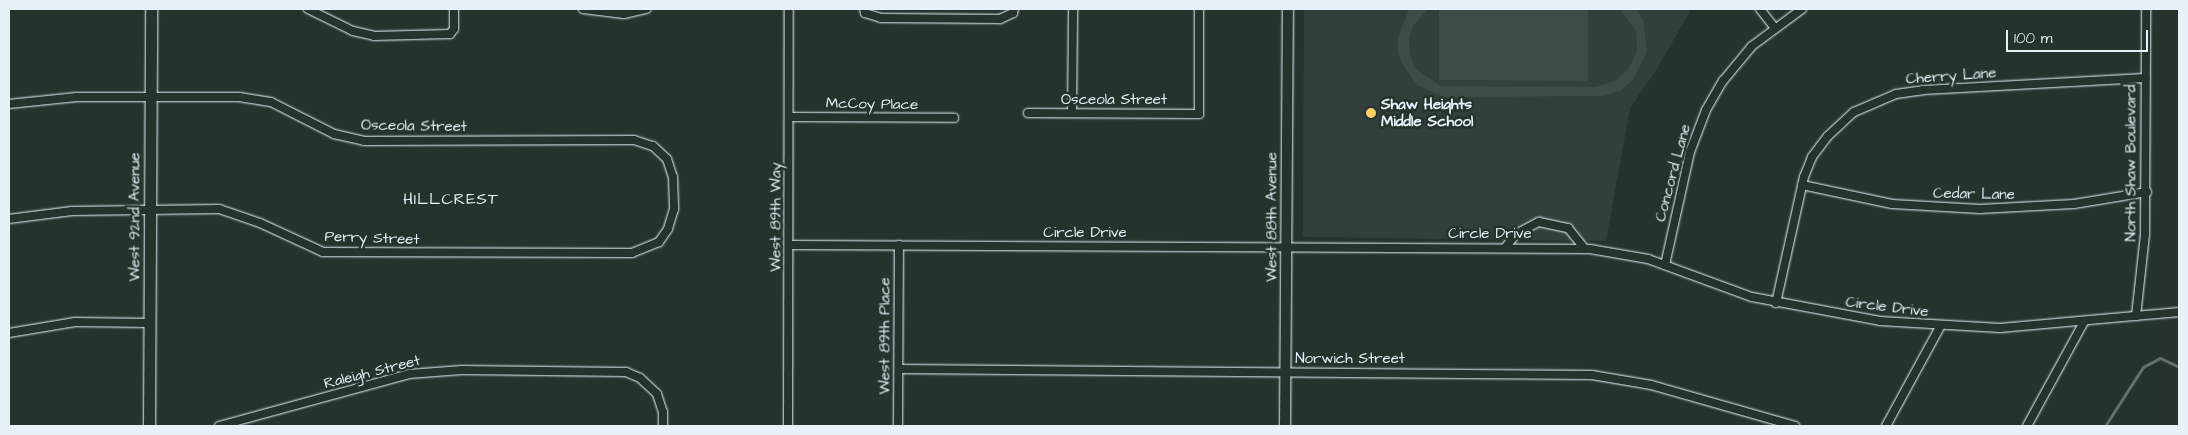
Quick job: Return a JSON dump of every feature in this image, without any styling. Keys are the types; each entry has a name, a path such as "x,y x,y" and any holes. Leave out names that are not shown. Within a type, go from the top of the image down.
{"main road":[{"name":"West 92nd Avenue","path":"149,426 151,9"}],"street":[{"path":"308,9 362,34 429,36 452,33 454,9"},
{"path":"583,9 613,14 632,14 646,9"},
{"name":"West 89th Way","path":"788,426 790,9"},
{"path":"1072,113 1073,9"},
{"name":"Osceola Street","path":"1028,113 1198,114 1200,9"},
{"name":"West 88th Avenue","path":"1285,426 1288,9"},
{"path":"1760,9 1774,27"},
{"name":"Concord Lane","path":"1665,265 1690,152 1706,110 1742,57 1774,27 1802,9"},
{"name":"North Shaw Boulevard","path":"2136,316 2144,261 2146,9"},
{"path":"865,11 881,18 991,18 1014,11"},
{"name":"Cherry Lane","path":"1776,302 1802,185 1812,157 1836,126 1874,101 1896,94 2146,78"},
{"name":"Osceola Street","path":"9,104 77,97 262,100 334,134 364,141 641,142 658,149 666,159 672,170 673,193"},
{"name":"McCoy Place","path":"790,117 954,118"},
{"name":"Cedar Lane","path":"1802,185 1892,204 1980,209 2074,204 2146,192"},
{"name":"Perry Street","path":"9,219 72,211 231,211 313,249 337,253 632,252 652,247 664,236 670,224 673,193"},
{"path":"1505,248 1516,234 1539,222 1568,228 1585,249"},
{"name":"Circle Drive","path":"790,244 1585,249 1625,253 1776,302 1855,318 1940,327 2000,328 2084,322 2179,312"},
{"name":"West 89th Place","path":"898,426 900,245"},
{"path":"9,333 75,322 149,323"},
{"path":"2028,426 2084,322"},
{"path":"1886,426 1940,327"},
{"name":"Norwich Street","path":"898,369 1592,375 1651,385 1795,426"},
{"name":"Raleigh Street","path":"219,426 408,374 462,370 595,370 626,372 650,386 661,403 663,426"}],"shaded area":[{"path":"1304,9 1689,9 1690,11 1657,69 1630,108 1606,241 1303,237"},
{"path":"1409,9 1428,9 1413,26 1409,38 1410,55 1415,68 1440,86 1595,87 1615,81 1629,68 1637,51 1636,31 1620,9 1635,9 1643,19 1647,52 1632,81 1620,91 1603,96 1444,97 1417,85 1403,65 1398,53 1398,37"},
{"path":"1439,9 1588,9 1588,81 1439,80"}],"waterway":[{"path":"2105,426 2143,367 2160,358 2179,367"}],"place":[{"name":"Shaw Heights Middle School","path":"1371,113"}],"district":[{"name":"HILLCREST","path":"451,199"}]}
